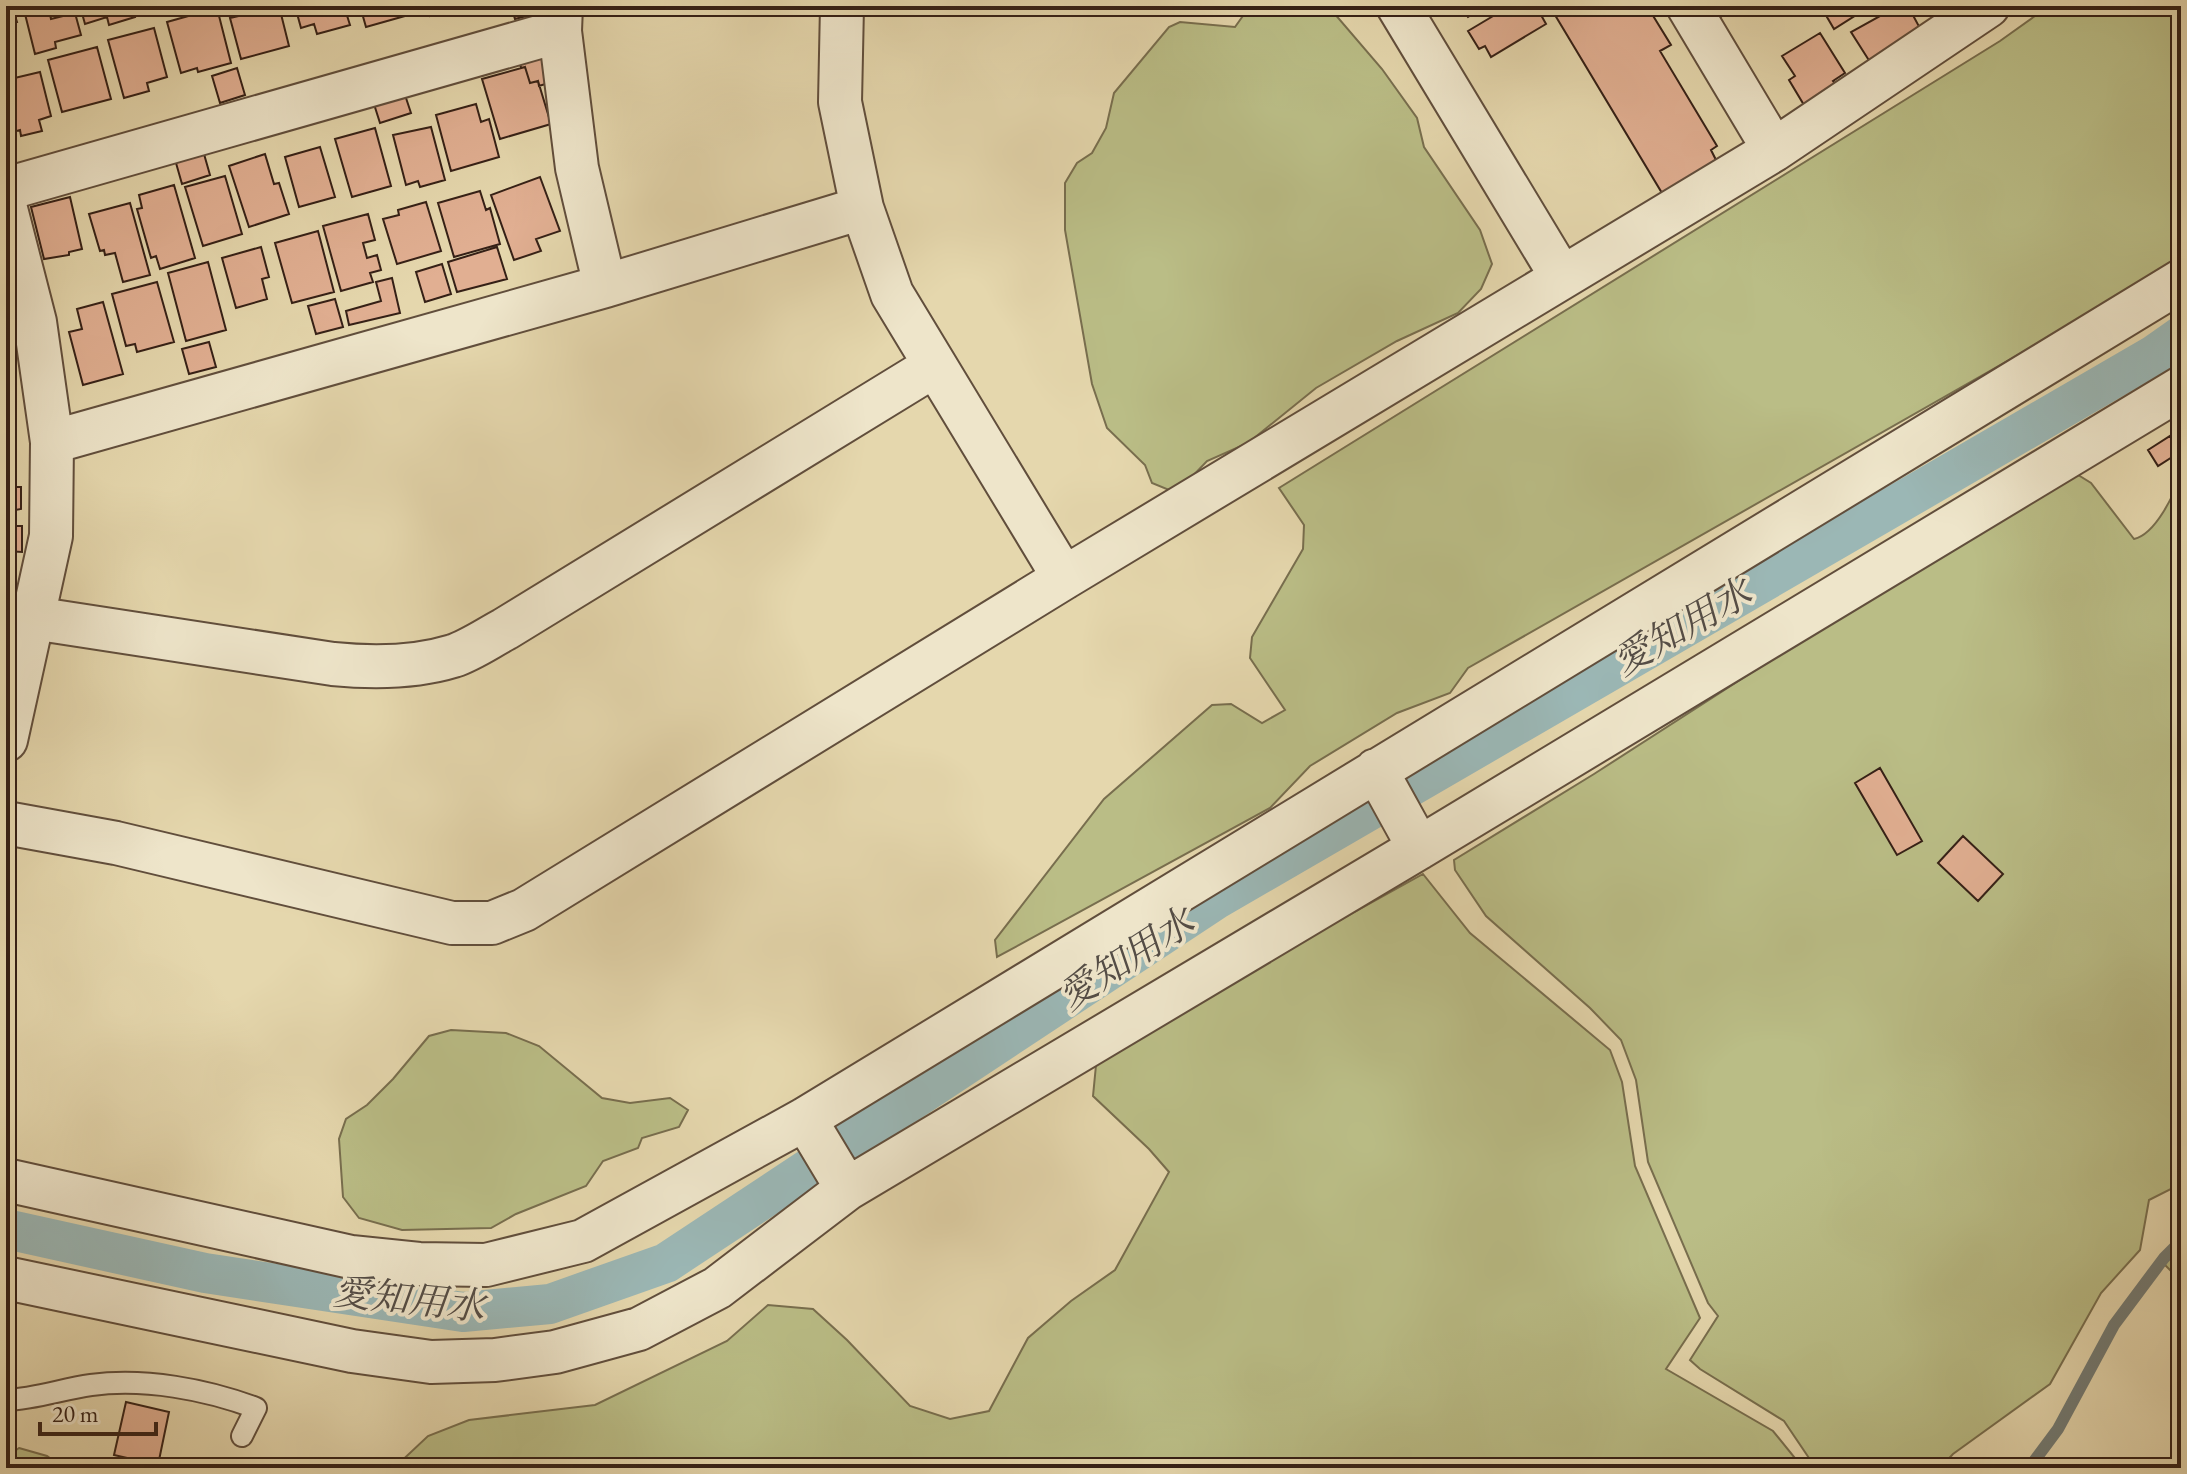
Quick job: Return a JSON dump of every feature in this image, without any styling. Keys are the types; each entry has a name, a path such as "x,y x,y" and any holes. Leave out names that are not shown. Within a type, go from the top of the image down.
{"street":[{"path":"842,6 840,102 862,208 892,294 1064,578"},
{"path":"1398,6 1561,276"},
{"path":"1688,6 1774,150"},
{"path":"6,823 116,843 452,923 492,923 538,902 1064,578 1774,150 1969,11"},
{"path":"6,189 561,18 577,168 605,286"},
{"path":"52,442 605,286 862,208"},
{"path":"6,209 35,322 52,442 51,536 6,740"},
{"path":"6,1180 351,1257 419,1264 486,1265 583,1241 807,1123 1381,779 2181,281"},
{"path":"33,618 377,668 455,655 505,629 934,366"},
{"path":"6,1278 352,1351 431,1362 495,1360 555,1352 639,1329 717,1288 845,1186 1416,842 2181,388"},
{"path":"1381,779 1416,842"},
{"path":"807,1123 845,1186"}],"lane":[{"path":"6,1400 32,1399 92,1385 150,1385 219,1394 256,1408 242,1436"}],"green space":[{"path":"1250,6 1328,6 1382,69 1417,118 1424,147 1480,230 1492,264 1481,289 1458,313 1397,341 1316,388 1248,443 1207,461 1184,485 1169,490 1152,483 1145,465 1107,428 1092,384 1065,230 1065,183 1077,163 1092,153 1106,128 1114,93 1169,27 1180,22 1235,27"},
{"path":"2049,6 2181,6 2181,253 2162,273 1468,668 1450,693 1397,713 1310,766 1270,808 997,957 995,940 1104,799 1212,705 1231,704 1262,723 1285,710 1250,658 1252,637 1303,549 1304,525 1279,488 2000,41"},
{"path":"2075,473 2091,483 2134,539 2157,522 2181,475 2181,1184 2149,1200 2140,1250 2101,1293 2050,1384 1953,1454 1940,1468 1827,1468 1809,1458 1784,1421 1690,1360 1718,1316 1708,1303 1648,1162 1636,1080 1621,1040 1590,1008 1486,916 1455,870 1454,860 1805,638"},
{"path":"1423,874 1470,933 1610,1050 1622,1082 1635,1166 1700,1318 1666,1369 1773,1431 1803,1468 394,1468 428,1436 469,1420 595,1405 727,1341 768,1305 813,1309 910,1406 950,1419 989,1411 1028,1338 1071,1301 1115,1270 1169,1172 1093,1096 1097,1055"},
{"path":"451,1030 506,1033 539,1046 602,1098 630,1103 670,1098 688,1110 679,1127 642,1138 638,1148 603,1161 586,1186 516,1214 491,1228 402,1230 359,1218 343,1197 339,1139 346,1119 367,1105 393,1079 429,1036"},
{"path":"2181,1248 2181,1281 2164,1264"},
{"path":"19,1448 47,1456 63,1468 6,1468 6,1457"}],"building":[{"path":"6,6 12,6 17,22 6,25"},
{"path":"23,6 48,6 51,19 75,13 81,35 55,42 56,48 35,54"},
{"path":"80,6 132,6 135,17 109,25 107,17 85,24"},
{"path":"241,6 279,6 289,46 241,59 230,18 243,15"},
{"path":"295,6 344,6 350,25 317,34 314,24 301,28"},
{"path":"360,6 410,6 412,14 366,27"},
{"path":"427,6 449,6 450,11 430,16"},
{"path":"511,6 540,6 542,12 515,19"},
{"path":"1461,6 1486,6 1468,17"},
{"path":"1510,6 1536,6 1546,24 1491,57 1485,46 1479,49 1468,31"},
{"path":"1569,6 1647,6 1671,45 1660,51 1717,146 1711,150 1716,160 1662,193 1555,15"},
{"path":"1700,6 1735,6 1736,8 1710,23"},
{"path":"1831,6 1883,6 1872,12 1869,7 1834,29 1827,17 1834,13"},
{"path":"1898,6 1908,6 1922,32 1870,62 1851,32"},
{"path":"217,8 231,63 181,73 167,22"},
{"path":"154,28 167,77 147,83 149,91 124,98 108,40"},
{"path":"1820,33 1845,73 1833,81 1836,85 1804,105 1789,80 1795,76 1782,56"},
{"path":"97,47 111,99 62,112 48,60"},
{"path":"537,50 553,60 555,81 539,86 538,81 530,83 518,56"},
{"path":"525,67 530,83 538,81 551,124 500,139 482,79"},
{"path":"237,68 245,95 220,103 212,76"},
{"path":"40,72 51,116 39,120 42,131 21,136 20,130 6,134 6,80"},
{"path":"404,92 411,113 380,123 373,101"},
{"path":"476,104 481,122 489,119 499,157 451,171 436,115"},
{"path":"431,127 445,180 420,187 418,181 406,185 393,135"},
{"path":"375,128 391,186 352,197 335,139"},
{"path":"202,147 210,175 182,184 174,156"},
{"path":"320,147 335,197 299,207 285,157"},
{"path":"265,154 274,184 279,183 289,214 249,227 229,166"},
{"path":"225,176 242,234 203,246 185,187"},
{"path":"540,177 560,231 536,239 541,251 514,260 491,195"},
{"path":"174,185 195,258 160,269 156,256 151,258 137,209 142,208 139,195"},
{"path":"480,191 486,210 490,208 500,244 454,257 438,203"},
{"path":"70,197 82,249 69,252 69,255 44,259 31,207"},
{"path":"426,202 441,251 397,264 383,219 399,215 398,210"},
{"path":"130,203 150,275 123,282 115,253 105,255 104,250 100,251 89,214"},
{"path":"368,214 375,240 363,243 367,258 377,255 381,270 370,273 373,282 341,291 323,226"},
{"path":"318,231 334,292 292,303 275,243"},
{"path":"261,247 269,277 262,279 267,299 236,308 222,258"},
{"path":"497,247 507,279 457,292 448,262"},
{"path":"208,262 226,330 186,341 168,273"},
{"path":"442,264 451,294 425,302 416,272"},
{"path":"392,278 400,313 349,325 346,311 381,301 376,282"},
{"path":"157,282 174,342 137,352 135,344 126,346 112,294"},
{"path":"335,299 343,327 316,334 308,306"},
{"path":"103,302 123,374 83,385 69,332 82,329 77,309"},
{"path":"209,342 216,367 189,374 182,349"},
{"path":"2170,436 2180,452 2158,466 2148,450"},
{"path":"6,487 21,487 21,509 15,510 15,524 6,524"},
{"path":"6,526 22,526 22,552 6,551"},
{"path":"1880,768 1922,841 1897,855 1855,783"},
{"path":"1963,836 2003,874 1978,901 1938,863"},
{"path":"126,1402 169,1412 158,1465 114,1455"}],"waterway":[{"name":"愛知用水","path":"6,1229 205,1273 463,1312 550,1304 666,1263 1215,900 2154,355 2181,336"},
{"path":"2029,1468 2058,1429 2114,1325 2164,1258 2181,1241"}]}
